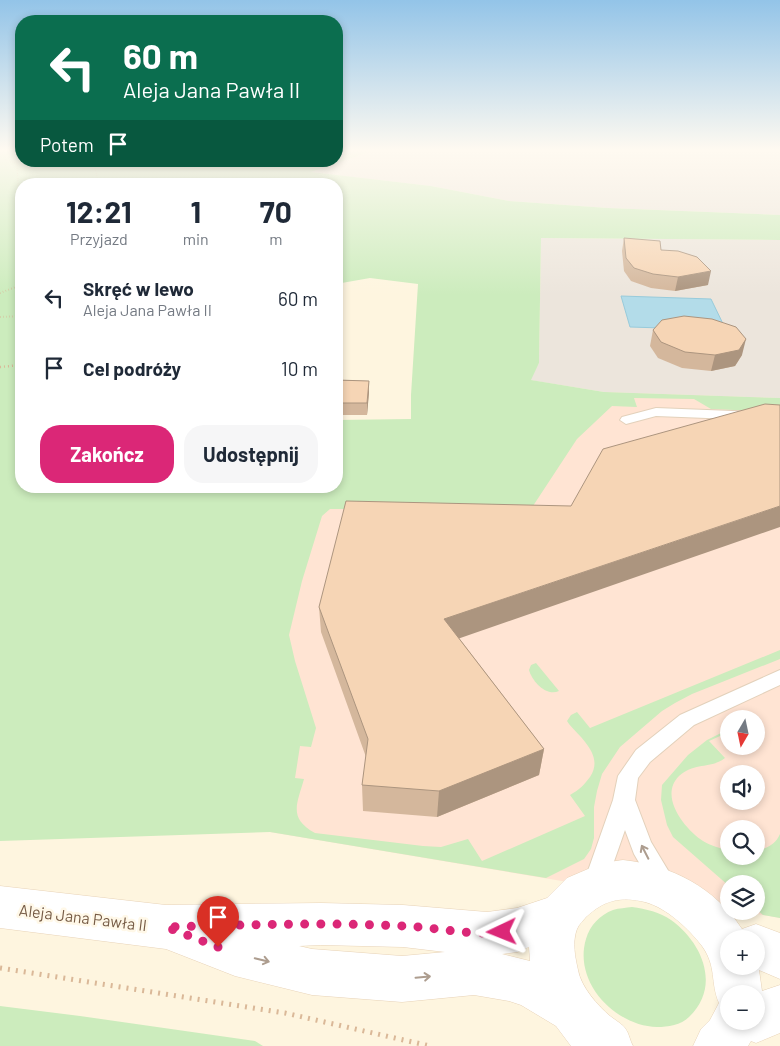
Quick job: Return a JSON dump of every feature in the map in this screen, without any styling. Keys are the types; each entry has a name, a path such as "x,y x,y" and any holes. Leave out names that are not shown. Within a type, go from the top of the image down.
{"street":[{"name":"Aleja Jana Pawła II","path":"0,906 166,927 348,924 404,926 486,934 517,930 616,881 640,882 672,892 701,912 720,931"},
{"path":"578,899 556,926 552,957 560,991 592,1034"},
{"name":"Aleja Jana Pawła II","path":"166,927 235,953 312,972 402,979 474,972 509,978 532,985 592,1034"},
{"path":"765,950 780,956"},
{"path":"765,1014 780,1010"}],"lane":[{"path":"626,420 656,412 780,417"},
{"path":"578,899 602,871 615,822 624,800 628,776 632,769 665,736 687,720 707,709 780,677"},
{"path":"624,800 642,847 659,876 672,892"}],"path":[{"path":"0,293 15,287"},
{"path":"0,317 15,316"},
{"path":"0,367 15,366"},
{"path":"0,968 285,1013 430,1046"}],"shaded area":[{"path":"492,198 780,198 780,215 608,208 509,201"},
{"path":"541,238 780,240 780,398 604,392 530,380 539,363"},
{"path":"604,392 780,398 780,918 765,915 765,875 720,875 720,907 270,832 268,637 309,498 323,493 343,493 343,486"}],"green space":[{"path":"0,198 15,198 15,493 343,493 343,420 411,419 418,284 370,278 343,283 343,198 492,198 509,201 608,208 780,215 780,240 541,238 539,363 531,380 604,392 780,398 780,412 711,409 694,399 634,398 637,407 612,406 577,439 531,509 442,511 330,509 322,516 302,581 289,635 316,728 311,747 300,746 295,778 304,779 297,803 298,816 306,827 315,833 441,847 468,839 482,861 585,816 570,795 590,777 594,769 594,762 590,748 567,721 571,715 577,712 590,728 780,650 780,659 692,694 675,703 662,711 620,747 602,774 597,791 594,807 594,838 591,849 584,859 546,878 270,832 0,841"},
{"path":"536,663 559,691 549,692 536,683 529,670 531,665"},
{"path":"720,734 720,736 709,741 720,755 725,758 691,769 679,776 673,784 673,803 682,821 696,836 720,848 720,865 765,865 765,848 776,841 780,834 780,918 765,915 765,875 720,875 720,878 673,837 667,825 661,800 662,785 688,755 707,740"},
{"path":"632,907 653,911 671,920 692,941 699,953 706,979 704,992 699,1005 686,1020 678,1024 657,1027 641,1025 626,1019 601,999 586,971 584,955 586,939 593,925 608,912"},
{"path":"0,1006 255,1041 263,1046 0,1046"}],"water":[{"path":"621,296 711,299 726,330 630,327"}],"building":[{"path":"624,238 660,241 661,250 678,251 697,257 711,271 678,277 653,274 634,268 626,258"},
{"path":"684,316 712,319 736,327 746,339 739,350 715,355 685,352 661,342 653,330 662,320"},
{"path":"343,380 369,381 367,403 343,403"},
{"path":"765,404 780,405 780,506 444,619 544,749 439,791 362,785 368,739 319,607 346,501 571,506 603,449"}],"route":[{"path":"218,947 166,927 321,924 404,926 486,934 502,932"}]}
